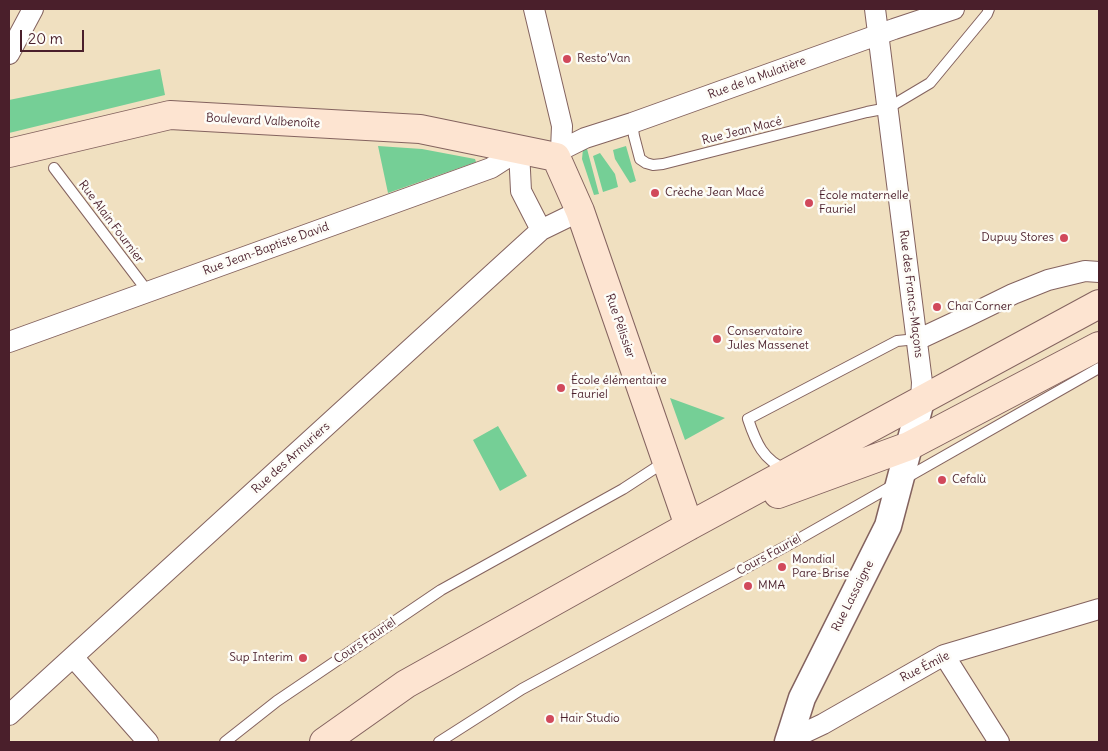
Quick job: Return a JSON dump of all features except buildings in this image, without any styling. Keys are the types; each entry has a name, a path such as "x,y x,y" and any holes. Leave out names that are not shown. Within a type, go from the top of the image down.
{"main road":[{"name":"Boulevard Valbenoîte","path":"9,153 170,116 420,129 519,150 559,154"},
{"name":"Rue Pélissier","path":"559,154 689,526"},
{"path":"324,742 406,684 689,526 1099,304"},
{"path":"689,526 909,446 1099,346"}],"street":[{"path":"9,54 33,9"},
{"path":"534,9 562,126 559,154"},
{"name":"Rue des Francs-Maçons","path":"875,9 922,382 921,401"},
{"name":"Rue de la Mulatière","path":"559,154 586,138 878,34 954,9"},
{"path":"519,150 521,191 541,230"},
{"name":"Rue Jean-Baptiste David","path":"9,342 491,168 519,150"},
{"name":"Rue des Armuriers","path":"9,715 541,230 580,211"},
{"path":"917,340 1013,294 1048,280 1086,271 1099,272"},
{"path":"909,446 921,401"},
{"name":"Rue Lassaigne","path":"789,741 802,698 888,526 909,446"},
{"name":"Rue Émile","path":"789,741 944,656 1099,609"},
{"path":"944,656 999,742"},
{"path":"73,657 148,742"}],"lane":[{"path":"888,108 930,83 987,14 989,9"},
{"name":"Rue Jean Macé","path":"632,123 640,159 653,165 888,108"},
{"name":"Rue Alain Fournier","path":"54,168 142,284 146,292"},
{"path":"791,471 768,459 753,435 748,419 897,342 917,340"},
{"name":"Cours Fauriel","path":"439,742 522,689 781,548 1099,368"},
{"name":"Cours Fauriel","path":"225,742 277,701 440,590 623,489 666,460"}],"green space":[{"path":"160,69 165,95 9,133 9,100"},
{"path":"586,145 599,194 594,195 582,159 583,149"},
{"path":"378,146 422,149 475,159 476,162 388,193"},
{"path":"626,146 636,181 630,183 615,159 613,150"},
{"path":"600,153 615,174 618,187 603,192 593,156"},
{"path":"670,398 725,418 685,440"},
{"path":"498,426 527,476 500,491 473,440"}],"place":[{"name":"Resto’Van","path":"567,59"},
{"name":"Crèche Jean Macé","path":"655,193"},
{"name":"École maternelle Fauriel","path":"809,203"},
{"name":"Dupuy Stores","path":"1064,238"},
{"name":"Chaï Corner","path":"937,307"},
{"name":"Conservatoire Jules Massenet","path":"717,339"},
{"name":"École élémentaire Fauriel","path":"561,388"},
{"name":"Cefalù","path":"942,480"},
{"name":"Mondial Pare-Brise","path":"782,567"},
{"name":"MMA","path":"748,586"},
{"name":"Sup Interim","path":"303,658"},
{"name":"Hair Studio","path":"550,719"}]}
